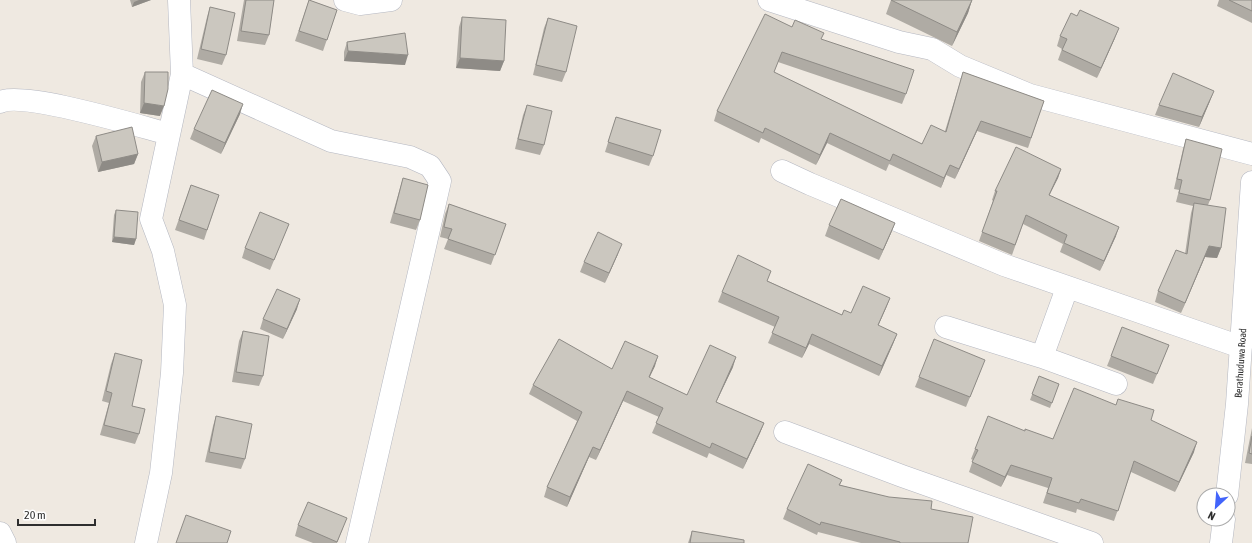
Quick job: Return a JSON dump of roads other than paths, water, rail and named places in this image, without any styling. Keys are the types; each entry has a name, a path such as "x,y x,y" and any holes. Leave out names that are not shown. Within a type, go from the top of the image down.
{"street":[{"path":"146,543 161,473 172,374 175,305 163,251 151,219 182,74 179,0"},
{"path":"345,0 360,4 392,0"},
{"path":"768,0 899,42 932,49 960,66 1030,95 1252,154"},
{"path":"182,74 330,141 410,158 430,166 440,181 357,543"},
{"path":"0,102 6,100 38,101 170,134"},
{"path":"782,171 1004,265 1241,347"},
{"name":"Berathuduwa Road","path":"1228,487 1237,404 1252,182"},
{"path":"1042,357 1068,288"},
{"path":"946,327 1042,357 1116,384"},
{"path":"785,432 902,476 1092,543"},
{"path":"1221,543 1223,527"},
{"path":"0,533 5,543"}]}
